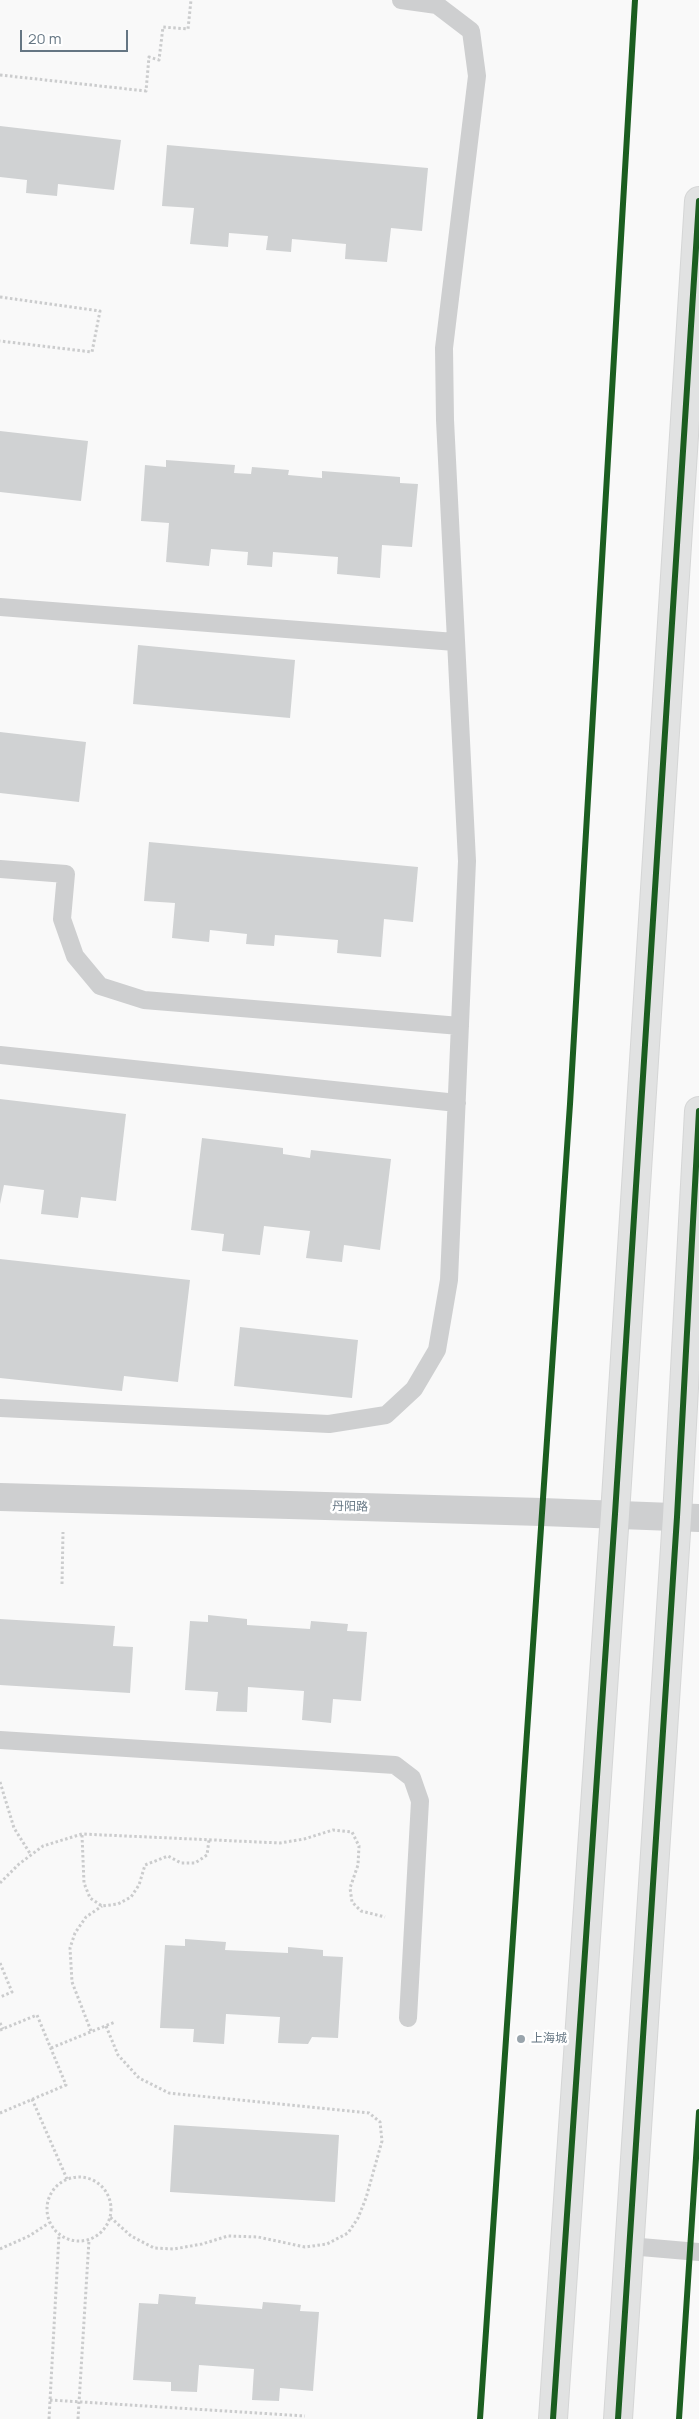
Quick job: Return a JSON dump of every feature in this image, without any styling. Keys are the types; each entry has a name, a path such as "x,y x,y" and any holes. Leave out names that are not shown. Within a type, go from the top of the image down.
{"highway":[{"path":"553,2419 615,1514 699,201"},
{"path":"618,2419 629,2246 688,1518 699,1111"}],"street":[{"name":"丹阳路","path":"0,1497 615,1514 688,1518"}],"lane":[{"path":"0,1408 329,1424 386,1415 414,1389 437,1350 449,1280 467,861 445,420 444,348 477,76 471,31 437,5 401,0"},
{"path":"0,607 456,642"},
{"path":"0,869 66,874 62,919 75,956 100,986 144,1000 460,1026"},
{"path":"0,1055 457,1103"},
{"path":"0,1740 395,1765 412,1778 420,1801 408,2018"},
{"path":"629,2246 699,2252"}],"path":[{"path":"0,75 146,91 149,57 159,60 163,27 188,29 191,0"},
{"path":"0,297 100,311 92,352 0,342"},
{"path":"62,1584 64,1499"},
{"path":"0,1782 14,1828 31,1855"},
{"path":"0,1884 43,1846 82,1834 280,1843 304,1839 333,1830 352,1832 359,1846 358,1865 350,1888 352,1902 361,1911 380,1917 413,1920"},
{"path":"82,1834 84,1882 90,1898 102,1906"},
{"path":"91,2031 72,1982 70,1948 75,1933 86,1917 102,1906 118,1904 131,1897 140,1884 145,1865 168,1856 181,1863 195,1863 207,1855 209,1840"},
{"path":"0,1964 12,1992 0,1997"},
{"path":"0,2023 1,2030 36,2015 66,2085 0,2113"},
{"path":"51,2048 115,2022"},
{"path":"106,2026 118,2055 139,2078 169,2093 369,2113 380,2122 382,2141 366,2198 358,2218 348,2233 327,2244 305,2247 258,2237 228,2236 202,2244 174,2249 154,2248 131,2236 110,2217"},
{"path":"32,2099 67,2179"},
{"path":"82,2177 93,2180 102,2187 111,2206 110,2217 106,2227 98,2235 89,2240 78,2241 59,2235 49,2223 46,2208 48,2198 53,2189 67,2179 82,2177"},
{"path":"0,2249 29,2236 49,2223"},
{"path":"48,2419 59,2235"},
{"path":"78,2419 89,2240"},
{"path":"50,2400 305,2416"}],"building":[{"path":"0,126 121,140 114,190 58,184 57,196 26,193 27,180 0,177"},
{"path":"167,145 428,168 422,231 391,228 387,262 345,259 346,244 292,239 291,252 266,250 268,236 229,233 228,247 190,244 194,208 162,206"},
{"path":"0,431 88,441 81,501 0,492"},
{"path":"166,460 235,465 234,473 251,474 252,467 289,470 288,475 322,478 322,471 400,477 400,483 418,484 412,547 382,545 380,578 337,574 338,557 273,552 272,567 247,565 248,552 211,549 209,566 166,562 169,523 141,521 145,465 166,467"},
{"path":"138,645 295,660 290,718 133,704"},
{"path":"0,732 86,742 79,802 0,793"},
{"path":"149,842 418,867 413,922 384,919 381,957 337,953 338,940 275,935 274,946 246,944 247,934 210,930 209,942 172,938 175,903 144,901"},
{"path":"0,1099 126,1114 116,1201 81,1197 78,1218 41,1214 44,1190 4,1185 0,1204"},
{"path":"202,1138 283,1148 283,1154 310,1158 311,1150 391,1159 380,1250 344,1245 342,1262 306,1258 310,1231 264,1226 260,1255 222,1251 224,1234 191,1230"},
{"path":"0,1259 190,1280 178,1382 124,1376 122,1391 0,1378"},
{"path":"240,1327 358,1340 352,1398 234,1386"},
{"path":"208,1615 247,1619 247,1625 310,1629 311,1621 348,1624 347,1631 367,1632 361,1701 333,1699 331,1723 302,1720 304,1691 248,1687 247,1712 216,1711 218,1692 185,1690 190,1621 208,1622"},
{"path":"0,1619 115,1626 113,1646 133,1647 130,1693 0,1685"},
{"path":"185,1939 226,1942 225,1950 288,1953 288,1947 323,1950 323,1956 343,1957 338,2038 312,2037 308,2044 278,2043 280,2017 226,2014 224,2044 193,2042 194,2029 160,2028 165,1945 185,1946"},
{"path":"174,2125 339,2135 335,2202 170,2192"},
{"path":"159,2294 196,2297 195,2304 262,2309 263,2302 301,2305 300,2311 319,2312 313,2391 280,2388 279,2401 252,2400 254,2369 199,2365 197,2392 171,2391 171,2382 133,2380 139,2303 158,2304"}],"cycle path":[{"path":"480,2419 570,1104 635,0"},
{"path":"553,2419 615,1514 699,201"},
{"path":"618,2419 677,1517 699,1111"},
{"path":"679,2419 699,2112"}],"place":[{"name":"上海城","path":"521,2039"}]}
